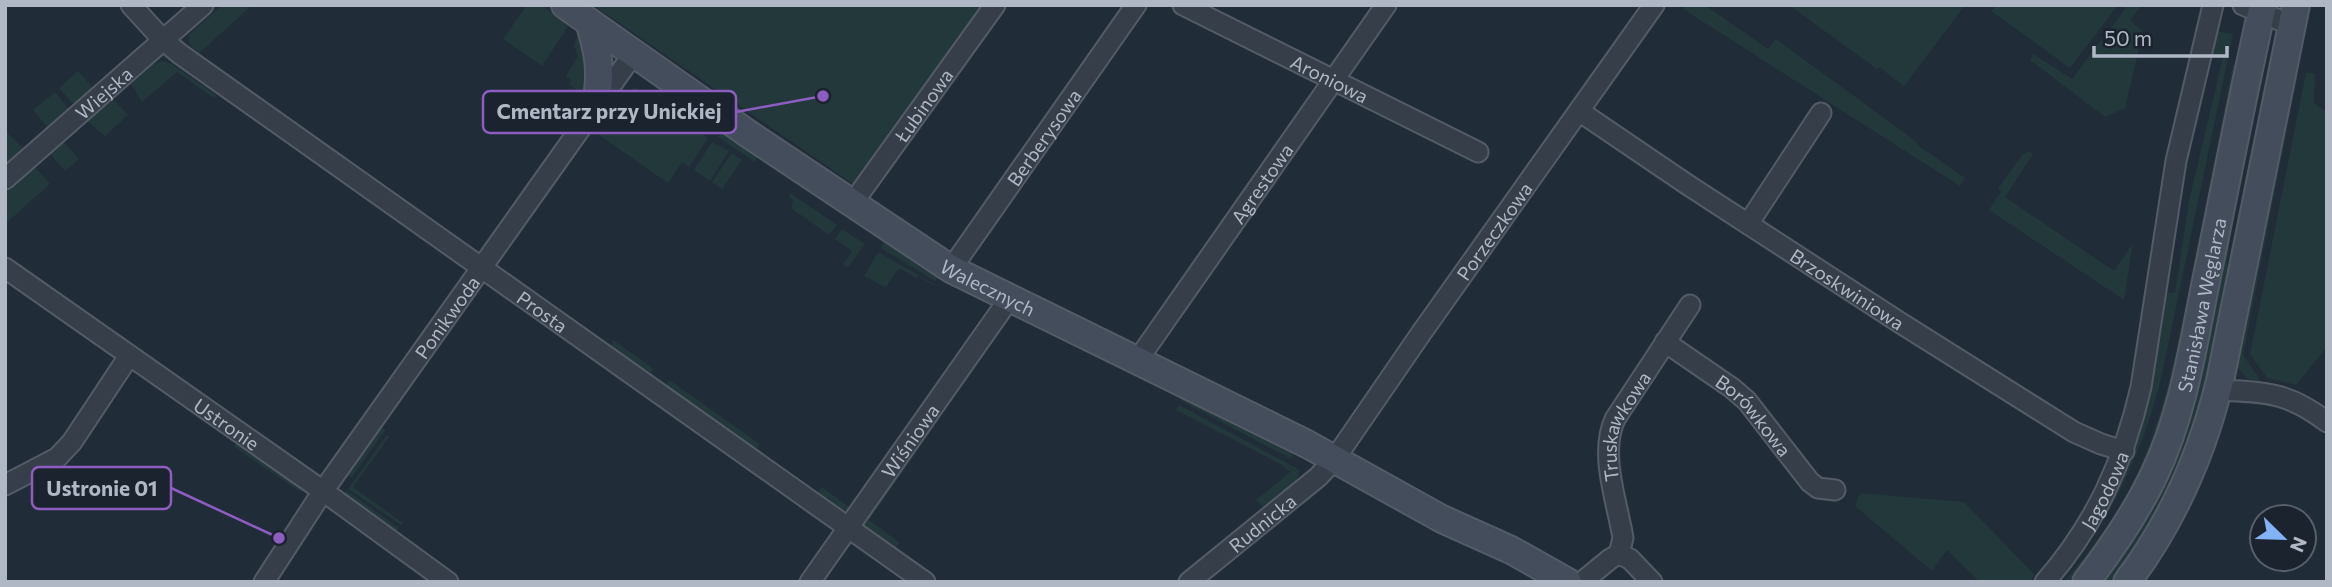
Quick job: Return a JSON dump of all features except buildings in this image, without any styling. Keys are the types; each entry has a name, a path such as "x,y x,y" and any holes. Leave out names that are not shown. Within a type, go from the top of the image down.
{"street":[{"name":"Prosta","path":"131,5 163,40 925,582"},
{"name":"Wiejska","path":"5,178 203,5"},
{"name":"Walecznych","path":"565,5 852,204 951,269 1335,460 1442,519 1511,550 1568,581"},
{"name":"Łubinowa","path":"852,204 995,5"},
{"name":"Berberysowa","path":"951,269 1136,5"},
{"name":"Aroniowa","path":"1183,5 1478,152"},
{"name":"Agrestowa","path":"1137,362 1386,5"},
{"name":"Porzeczkowa","path":"1335,460 1654,5"},
{"name":"Jagodowa","path":"2045,582 2098,508 2124,451 2141,387 2176,161 2213,5"},
{"path":"2256,8 2294,15"},
{"name":"Stanisława Węglarza","path":"2086,582 2110,550 2140,501 2155,473 2173,425 2190,361 2256,8"},
{"name":"Stanisława Węglarza","path":"2127,582 2165,526 2184,489 2218,390 2294,15"},
{"path":"589,22 599,61 596,105"},
{"name":"Ponikwoda","path":"264,582 323,491 634,53"},
{"name":"Brzoskwiniowa","path":"1579,111 1748,224 2074,432 2124,451"},
{"path":"1748,224 1821,113"},
{"name":"Ustronie","path":"5,268 448,582"},
{"name":"Wiśniowa","path":"810,582 1009,299"},
{"name":"Truskawkowa","path":"1619,554 1623,538 1608,454 1610,430 1690,305"},
{"name":"Borówkowa","path":"1665,342 1732,388 1746,401 1810,482 1818,488 1835,490"},
{"path":"5,485 57,458 72,442 129,356"},
{"path":"2218,390 2263,392 2285,397 2306,407 2327,422"},
{"name":"Rudnicka","path":"1189,582 1318,477 1335,460"},
{"name":"Walecznych","path":"1442,519 1489,555 1531,582"},
{"path":"1568,581 1619,554 1630,559 1652,582"}],"green space":[{"path":"222,5 247,5 249,8 199,53 189,44 189,35"},
{"path":"527,5 541,5 569,25 542,66 503,39"},
{"path":"593,5 986,5 856,186"},
{"path":"1686,5 1705,5 1768,49 1776,39 1965,178 1960,186 1683,9"},
{"path":"1789,5 1965,5 1904,86"},
{"path":"1996,5 2118,5 2070,68 1991,11"},
{"path":"2128,5 2142,5 2130,20 2143,31 2125,108 2105,117 2030,60 2033,54 2072,79"},
{"path":"2215,31 2233,34 2161,379 2142,439 2124,482 2107,514 2071,564 2089,534 2161,292 2175,293 2189,201 2223,57 2210,53"},
{"path":"578,32 583,41 588,88 560,132 556,130 580,93 569,84 571,80 566,76 578,56 574,46"},
{"path":"162,61 172,64 216,95 214,98 177,72 142,102 131,84 154,64"},
{"path":"2233,65 2239,65 2170,396 2150,458 2118,518 2068,582 2064,582 2093,546 2118,508 2133,482 2154,433 2175,356"},
{"path":"78,71 93,88 76,103 72,103 59,88"},
{"path":"2306,73 2315,73 2314,103 2327,112 2327,347 2296,385 2267,378 2250,354"},
{"path":"2291,76 2297,78 2243,355 2259,378 2258,383 2246,378 2236,365"},
{"path":"660,84 713,124 708,131 660,99"},
{"path":"636,88 708,138 689,167 682,162 668,183 599,135 632,89"},
{"path":"55,92 69,109 48,128 33,110"},
{"path":"113,99 128,115 105,136 87,121"},
{"path":"722,131 759,155 755,162 718,137"},
{"path":"5,134 24,148 5,165"},
{"path":"64,142 79,159 65,171 50,154"},
{"path":"712,142 729,151 710,181 694,170"},
{"path":"2029,151 2033,154 2005,197 2114,271 2133,243 2124,300 1989,210 2001,192 1998,189 2022,155"},
{"path":"732,153 742,160 722,189 712,182"},
{"path":"35,167 50,184 5,224 5,193"},
{"path":"790,193 837,225 829,235 791,208 793,201"},
{"path":"2229,215 2234,216 2224,302 2198,419 2162,510 2113,582 2098,582 2136,530"},
{"path":"842,229 865,244 848,268 843,265 852,251 835,239"},
{"path":"889,240 941,272 935,281 881,248 885,241"},
{"path":"878,252 934,284 899,268 886,287 864,276"},
{"path":"613,340 654,369 648,374 611,348"},
{"path":"669,380 760,444 756,450 666,386"},
{"path":"1185,396 1296,451 1291,459 1180,400"},
{"path":"1179,405 1300,470 1296,481 1263,507 1256,500 1290,472 1282,465 1176,410"},
{"path":"379,426 385,430 352,477 346,474"},
{"path":"930,430 869,520 900,543 894,549 867,530 864,516 912,448 916,449"},
{"path":"387,435 389,437 353,487 403,523 401,525 348,489"},
{"path":"237,442 298,484 302,493 234,447"},
{"path":"892,445 898,447 853,510 841,510 816,494 822,487 849,507"},
{"path":"347,491 399,528 395,533 344,496"},
{"path":"1860,493 1964,502 2035,575 2029,582 1980,582 1947,550 1932,571 1855,506"}],"place":[{"name":"Cmentarz przy Unickiej","path":"823,96"},
{"name":"Ustronie 01","path":"279,538"}]}
